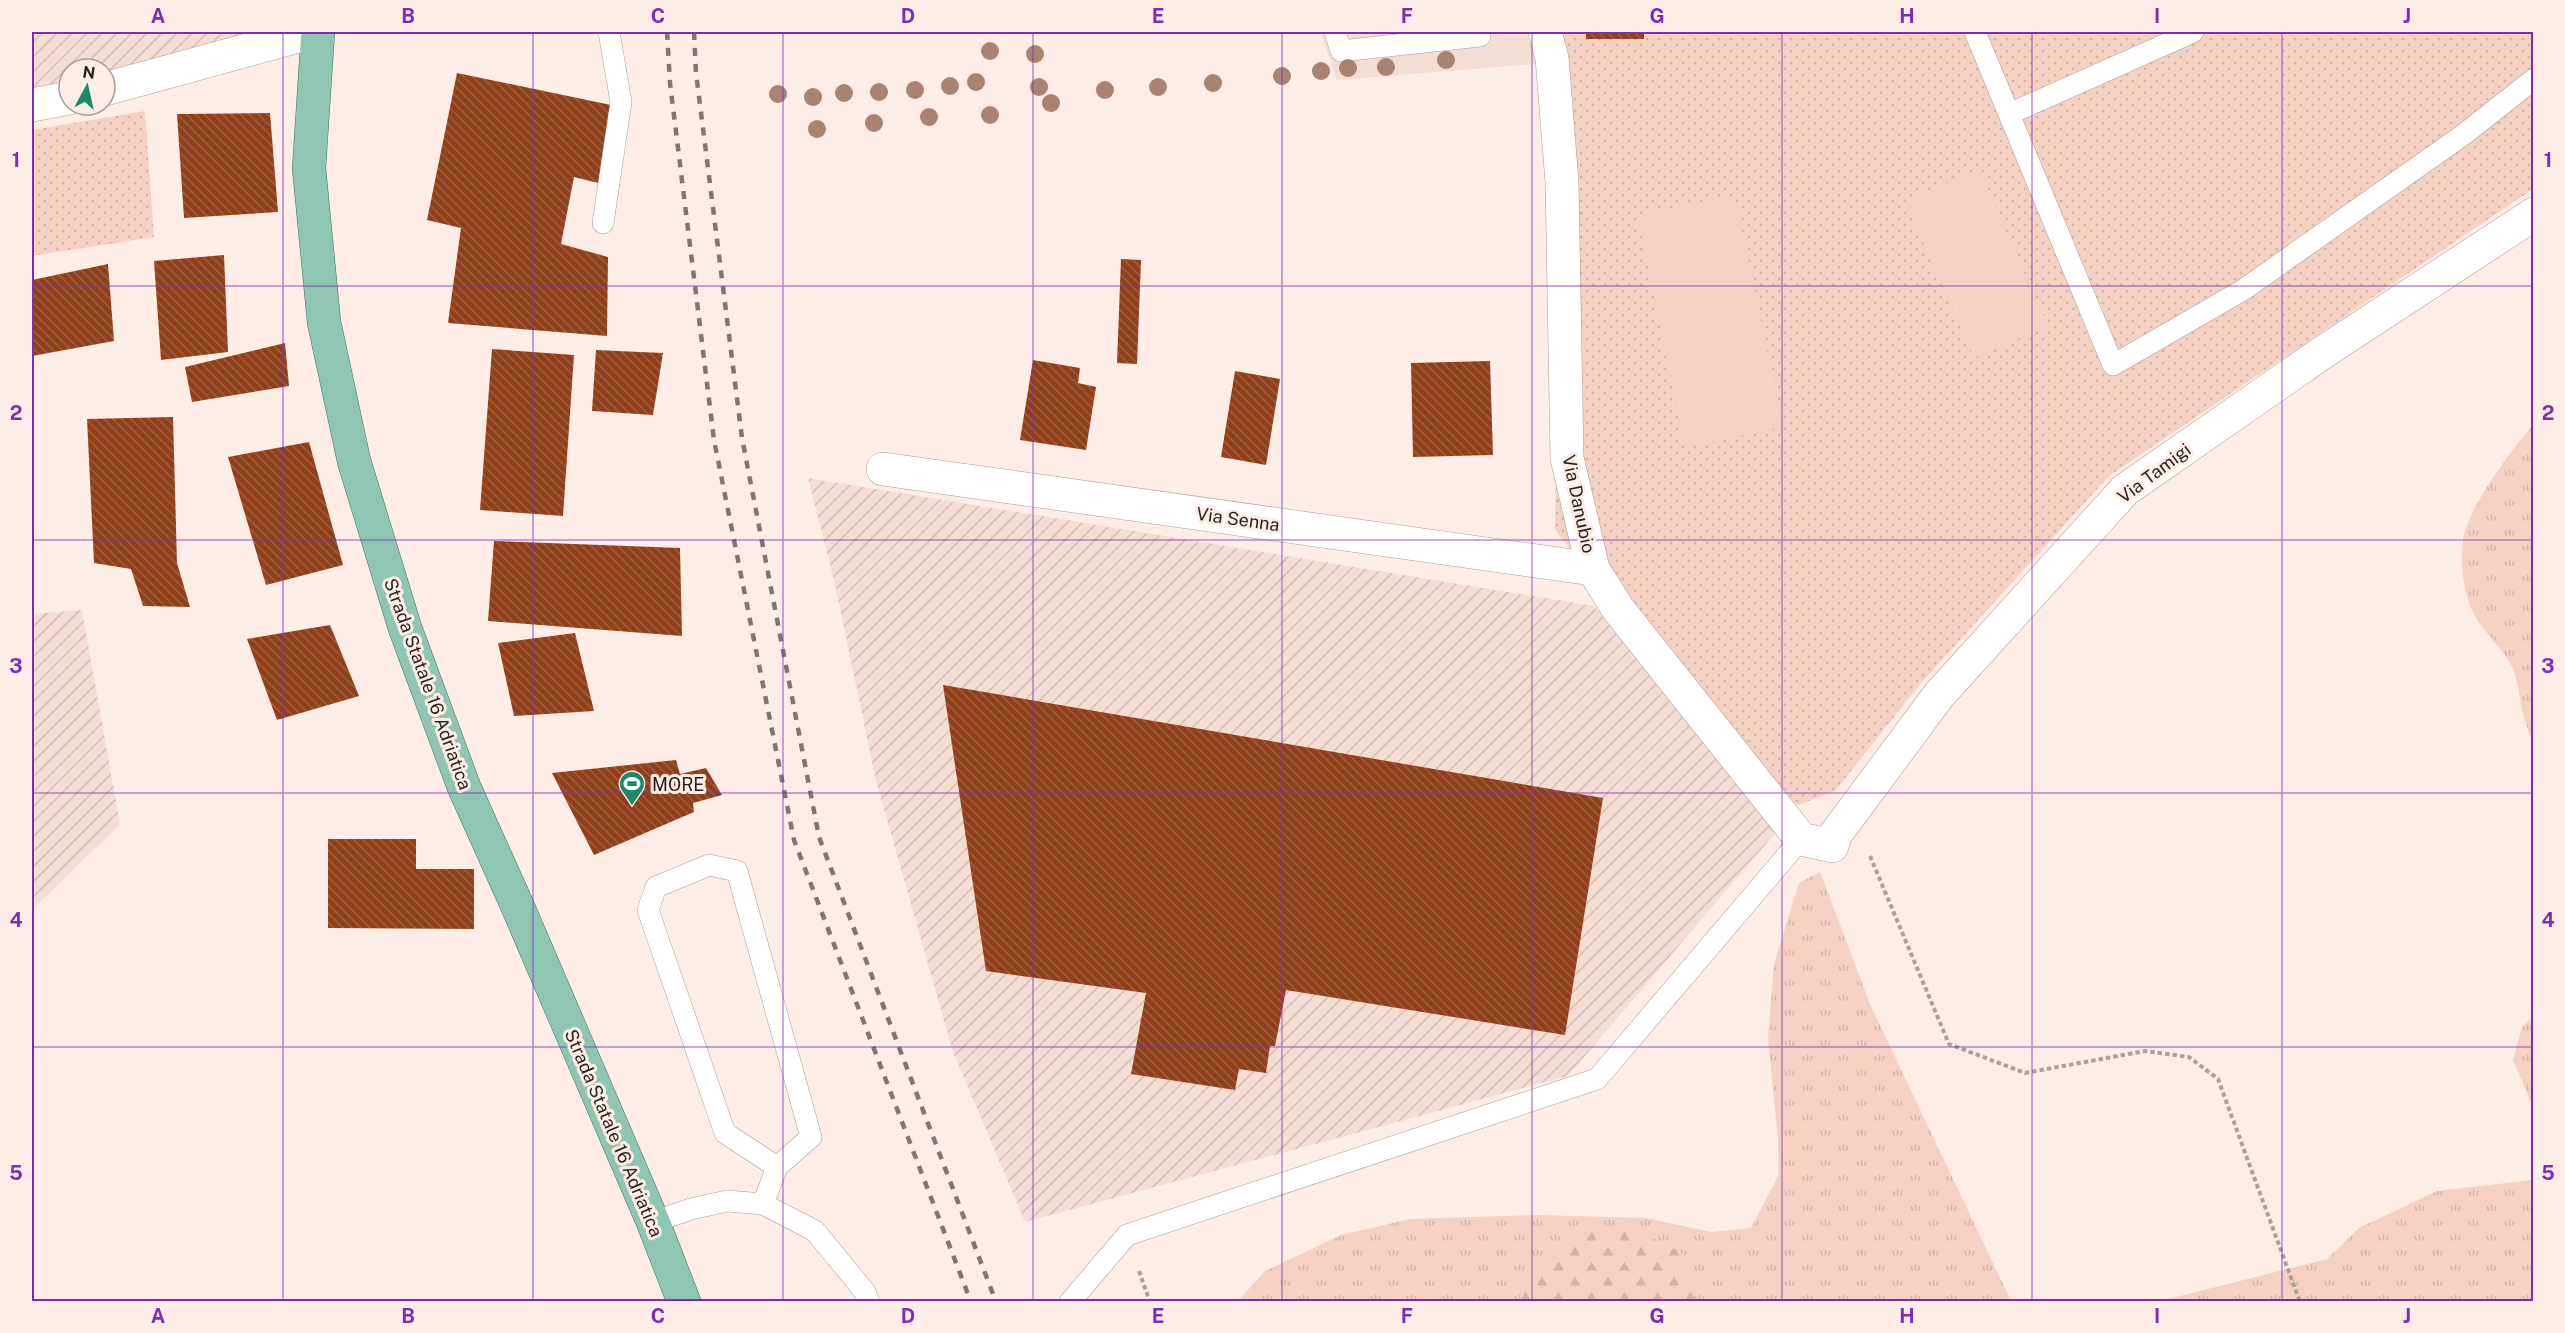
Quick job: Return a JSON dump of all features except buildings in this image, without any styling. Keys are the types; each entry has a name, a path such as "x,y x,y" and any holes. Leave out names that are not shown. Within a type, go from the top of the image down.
{"main road":[{"name":"Strada Statale 16 Adriatica","path":"318,32 309,168 324,322 354,461 405,628 464,787 653,1222 684,1302"}],"street":[{"path":"117,86 313,32"},
{"name":"Via Danubio","path":"1545,32 1552,58 1562,182 1567,458 1593,569 1618,609 1800,839"},
{"path":"32,105 57,101"},
{"name":"Via Tamigi","path":"1800,839 1832,846 1835,835 1939,695 2125,490 2322,353 2534,214"},
{"name":"Via Senna","path":"883,469 1593,569"}],"lane":[{"path":"603,223 621,102 609,32"},
{"path":"1335,32 1341,51 1480,36 1480,32"},
{"path":"1975,32 2113,365 2243,290 2463,135 2534,79"},
{"path":"2009,114 2193,32"},
{"path":"1070,1302 1127,1235 1597,1079 1800,839"},
{"path":"763,1204 777,1167 811,1137 737,871 709,865 656,887 648,910 725,1133 777,1167"},
{"path":"653,1222 691,1209 727,1201 763,1204 815,1231 865,1292 869,1302"}],"path":[{"path":"1868,852 1949,1044 2025,1073 2145,1051 2189,1057 2218,1079 2300,1302"}],"shaded area":[{"path":"32,32 244,32 234,42 117,69 117,57 57,57 57,83 32,89"},
{"path":"1320,32 1528,32 1536,64 1337,80"},
{"path":"808,478 1594,606 1777,831 1568,1076 1025,1222 953,1052 876,781 835,585"},
{"path":"82,610 120,824 32,910 32,614"}],"green space":[{"path":"1550,32 2533,32 2533,189 2109,476 1921,683 1835,791 1798,805 1764,786 1555,530 1560,196"},
{"path":"145,111 154,237 32,256 32,130"},
{"path":"1979,169 2048,326 1974,358 1905,201"},
{"path":"1735,196 1783,427 1685,447 1638,215"},
{"path":"2533,425 2533,744 2523,714 2514,671 2478,621 2470,605 2464,582 2462,557 2463,541 2472,513 2502,464"},
{"path":"1820,872 1870,1004 2011,1301 1237,1302 1265,1271 1341,1235 1410,1219 1537,1215 1646,1218 1711,1232 1751,1228 1779,1174 1778,1139 1768,1038 1774,964 1799,883"},
{"path":"2533,1016 2533,1107 2513,1060 2522,1027"},
{"path":"2533,1180 2533,1301 2160,1301 2327,1259 2359,1228 2437,1191"},
{"path":"1624,1224 1681,1252 1695,1301 1517,1301 1543,1269 1581,1235"}],"railway":[{"path":"667,32 670,83 714,440 794,840 971,1302"},
{"path":"694,32 696,73 742,438 819,837 996,1302"}],"place":[{"name":"MORE","path":"632,807"}]}
